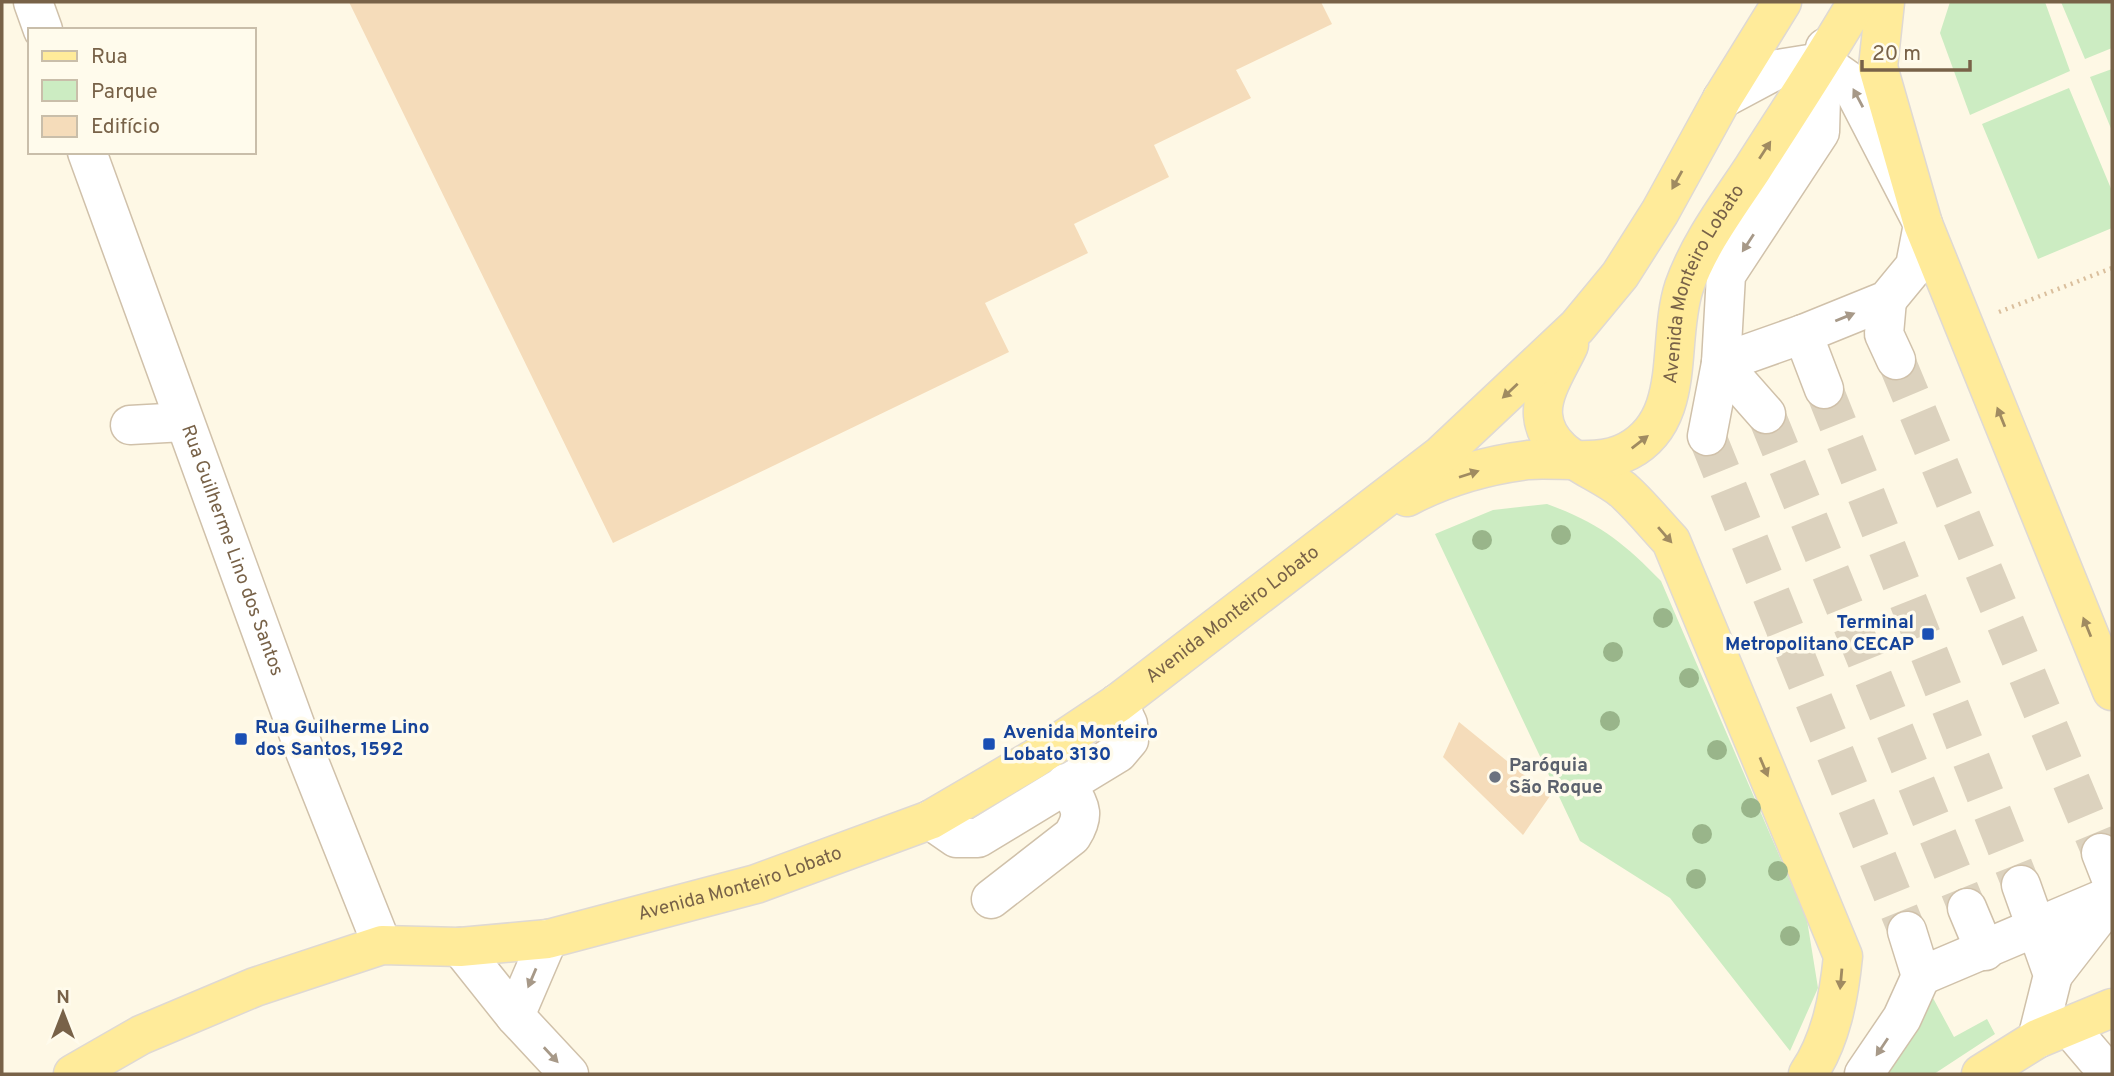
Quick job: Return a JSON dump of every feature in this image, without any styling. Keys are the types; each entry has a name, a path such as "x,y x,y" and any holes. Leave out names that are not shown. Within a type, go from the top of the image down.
{"main road":[{"name":"Avenida Monteiro Lobato","path":"73,1074 141,1035 255,987 382,945 460,947 548,939 756,884 930,820 1034,759 1118,703 1441,455 1577,327 1620,275 1660,212 1722,99 1782,2"},
{"name":"Avenida Monteiro Lobato","path":"1341,534 1425,488 1480,470 1529,460 1604,458 1626,452 1644,440 1658,425 1667,405 1683,290 1698,253 1822,62 1857,2"},
{"path":"1885,2 1878,66 1923,224 2112,691"},
{"path":"1577,327 1547,393 1543,416 1556,446 1622,490 1671,541 1843,956 1839,992 1821,1055 1808,1074"},
{"path":"1981,1074 2053,1033 2112,1008"}],"street":[{"path":"33,2 42,28"},
{"path":"1707,436 1721,363 1726,275 1820,132 1822,62 1837,2"},
{"path":"1721,363 1887,300 1915,266 1923,224 1849,81 1822,62 1778,69 1722,99"},
{"name":"Rua Guilherme Lino dos Santos","path":"88,154 303,749 382,945"},
{"path":"1887,300 1884,334 1896,360"},
{"path":"1803,334 1824,389"},
{"path":"1721,363 1766,414"},
{"path":"130,425 184,422"},
{"path":"930,820 956,838 978,838 1118,753 1129,740 1128,724 1118,703"},
{"path":"991,899 1072,836 1081,822 1082,812 1066,783"},
{"path":"2021,885 2053,975 2053,1033 2109,1074"},
{"path":"1921,976 2112,897"},
{"path":"2053,975 2112,897"},
{"path":"1967,908 1985,951"},
{"path":"1864,1074 1902,1018 1921,976 1907,931"},
{"path":"515,1016 548,939"},
{"path":"460,947 515,1016 569,1074"}],"path":[{"path":"1964,326 2112,268"}],"green space":[{"path":"1950,2 2045,2 2070,71 1970,115 1940,33"},
{"path":"2061,2 2112,2 2112,48 2085,59"},
{"path":"2112,69 2112,131 2090,77"},
{"path":"2069,88 2112,191 2112,228 2038,259 1982,124"},
{"path":"1547,504 1596,526 1634,555 1661,581 1807,920 1818,988 1790,1051 1670,898 1580,841 1435,534 1493,510"},
{"path":"1933,998 1954,1037 1987,1019 1995,1034 1934,1074 1886,1074 1919,1006"}],"building":[{"path":"349,2 1321,2 1332,24 1236,70 1251,98 1154,145 1169,177 1074,224 1088,253 985,303 1009,352 613,543"},
{"name":"Paróquia São Roque","path":"1459,722 1550,796 1523,835 1443,757"}],"tunnel":[{"path":"1896,360 2101,853"},
{"path":"1824,389 2021,885"},
{"path":"1766,414 1967,908"},
{"path":"1707,436 1907,931"}],"place":[{"name":"Terminal Metropolitano CECAP","path":"1928,634"},
{"name":"Rua Guilherme Lino dos Santos, 1592","path":"241,739"},
{"name":"Avenida Monteiro Lobato 3130","path":"989,744"},
{"name":"Paróquia São Roque","path":"1495,777"}]}
